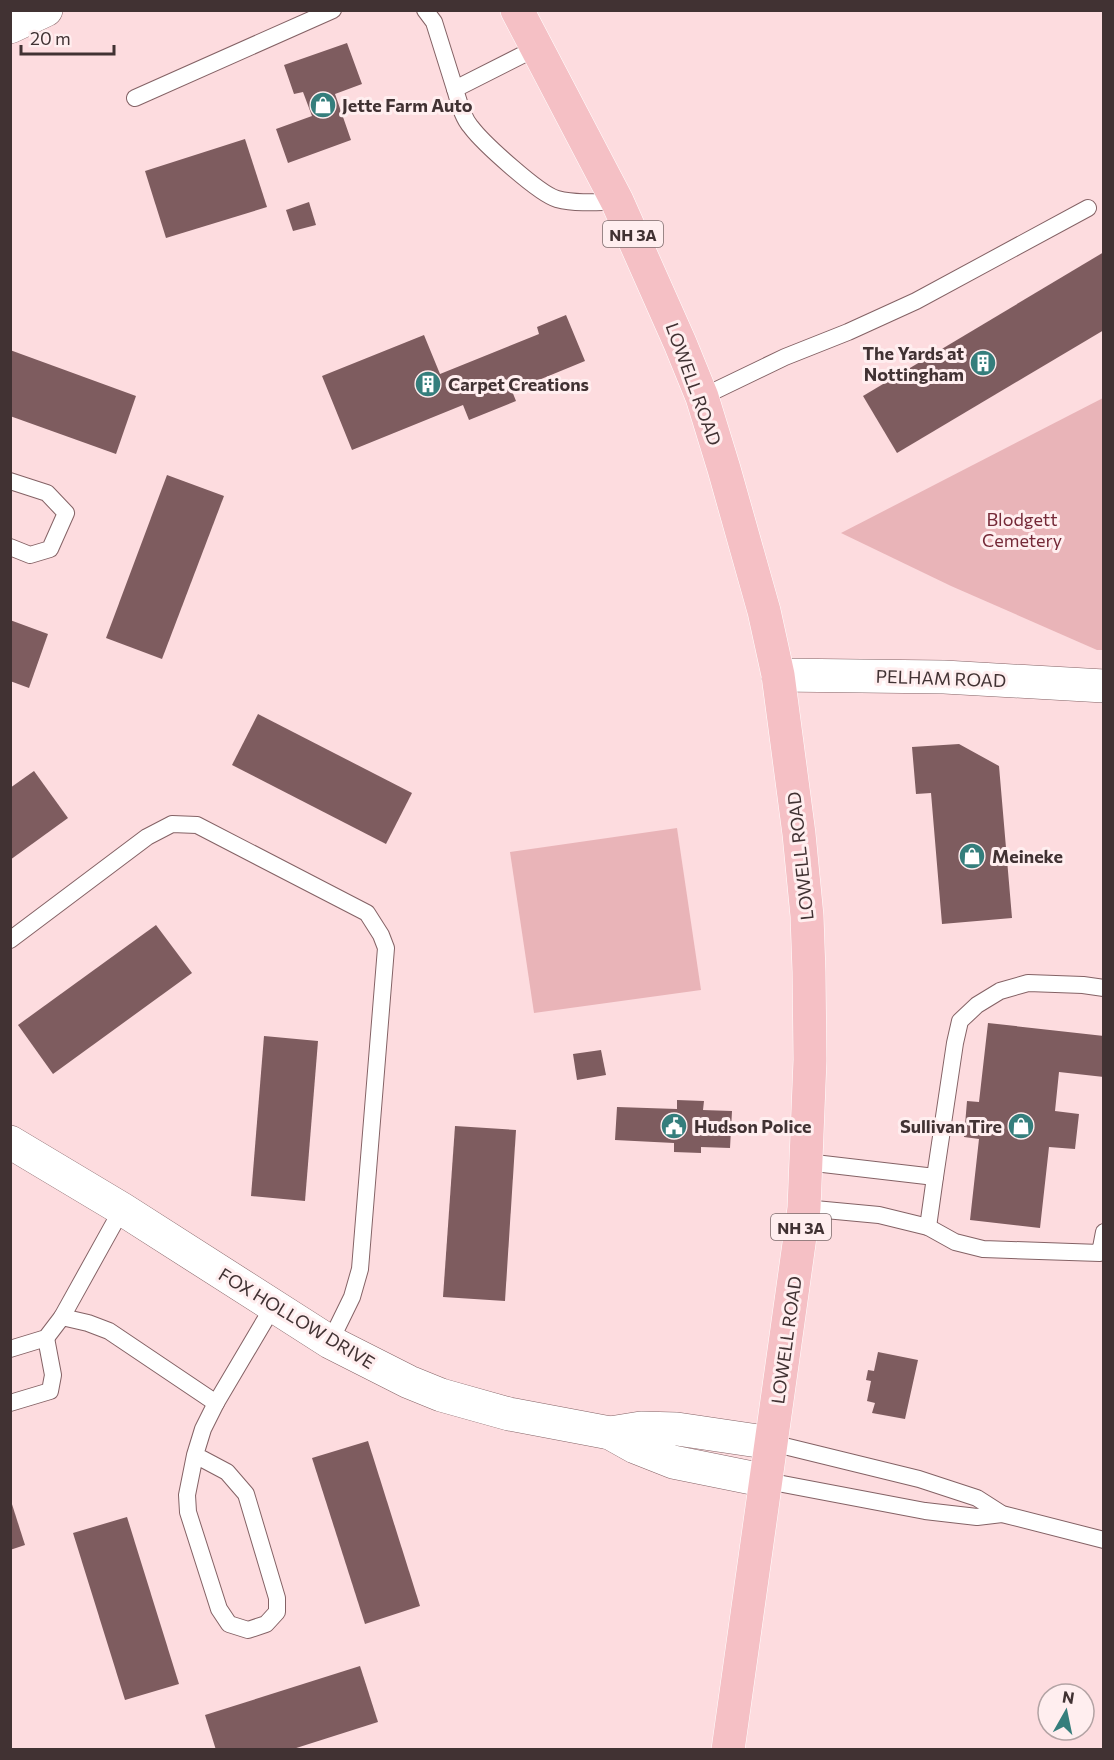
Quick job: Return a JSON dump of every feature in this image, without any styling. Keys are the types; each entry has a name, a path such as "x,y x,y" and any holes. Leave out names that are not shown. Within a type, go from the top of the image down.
{"main road":[{"name":"LOWELL ROAD","path":"517,10 617,201 650,272 702,397 761,600 778,675 800,834 807,916 810,1060 804,1208 728,1749"}],"street":[{"path":"10,27 46,10"},
{"name":"PELHAM ROAD","path":"778,675 944,677 1104,686"},
{"name":"FOX HOLLOW DRIVE","path":"10,1142 122,1209 330,1342 384,1371 441,1395 509,1414 610,1433 635,1447 673,1462 767,1480"},
{"name":"FOX HOLLOW DRIVE","path":"610,1433 641,1428 677,1430 771,1443"}],"lane":[{"path":"135,98 333,10"},
{"path":"425,10 434,22 455,89 470,127 515,169 554,198 578,203 617,201"},
{"path":"455,89 538,47"},
{"path":"702,397 786,357 916,302 1088,208"},
{"path":"10,481 47,493 66,513 50,549 30,555 10,547"},
{"path":"10,940 147,837 172,824 197,825 367,913 381,935 386,948 360,1269 352,1297 330,1342"},
{"path":"928,1227 960,1021 977,1005 1000,991 1028,983 1104,988"},
{"path":"806,1162 936,1177"},
{"path":"804,1208 879,1215 928,1227 955,1242 983,1249 1100,1253 1104,1232"},
{"path":"10,1349 46,1338 62,1317 122,1209"},
{"path":"195,1455 227,1473 246,1494 277,1598 277,1612 266,1624 248,1630 229,1624 219,1610 188,1512 188,1495 195,1455 203,1429 274,1305"},
{"path":"62,1317 109,1331 216,1403"},
{"path":"10,1403 50,1391 53,1375 46,1338"},
{"path":"771,1443 920,1479 977,1498 1002,1514 1104,1540"},
{"path":"767,1480 925,1511 977,1516 1002,1514"}],"green space":[{"name":"Blodgett Cemetery","path":"1103,398 1103,650 1097,650 951,586 841,533"},
{"path":"677,828 701,990 534,1013 510,852"}],"building":[{"name":"Jette Farm Auto","path":"347,43 362,84 335,94 351,140 288,163 276,129 312,116 303,92 294,94 284,65"},
{"path":"245,139 267,207 166,238 145,171"},
{"path":"309,202 316,225 293,231 286,210"},
{"name":"The Yards at Nottingham","path":"1104,252 1104,330 897,453 863,396"},
{"name":"Carpet Creations","path":"566,315 585,361 512,391 516,401 469,420 463,405 352,450 322,376 424,335 440,374 539,334 537,327"},
{"path":"10,350 136,396 116,454 10,416"},
{"path":"167,475 224,496 162,659 106,638"},
{"path":"10,620 48,634 29,688 10,681"},
{"path":"258,714 412,793 386,844 232,765"},
{"name":"Meineke","path":"959,744 999,766 1012,918 942,924 931,793 916,794 912,747"},
{"path":"34,771 68,818 10,860 10,788"},
{"path":"156,925 192,973 53,1074 18,1025"},
{"name":"Sullivan Tire","path":"988,1023 1104,1036 1104,1077 1059,1072 1055,1111 1079,1114 1075,1149 1049,1147 1040,1228 970,1220 979,1139 964,1137 967,1101 979,1102"},
{"path":"264,1036 318,1041 305,1201 251,1196"},
{"path":"601,1050 606,1075 577,1080 573,1054"},
{"name":"Hudson Police","path":"677,1100 704,1101 703,1110 732,1111 730,1148 701,1147 701,1153 674,1152 674,1143 615,1140 617,1107 677,1109"},
{"path":"455,1126 516,1130 505,1301 443,1297"},
{"path":"878,1352 918,1360 905,1419 872,1413 875,1403 867,1401 871,1381 866,1380 868,1370 874,1371"},
{"path":"368,1441 420,1606 365,1624 312,1458"},
{"path":"10,1498 25,1545 10,1550"},
{"path":"127,1517 179,1684 125,1700 73,1533"},
{"path":"360,1666 378,1722 290,1750 216,1750 205,1715"}],"place":[{"name":"Jette Farm Auto","path":"323,105"},
{"name":"The Yards at Nottingham","path":"983,363"},
{"name":"Carpet Creations","path":"428,384"},
{"name":"Meineke","path":"972,856"},
{"name":"Hudson Police","path":"674,1126"},
{"name":"Sullivan Tire","path":"1021,1126"}]}
